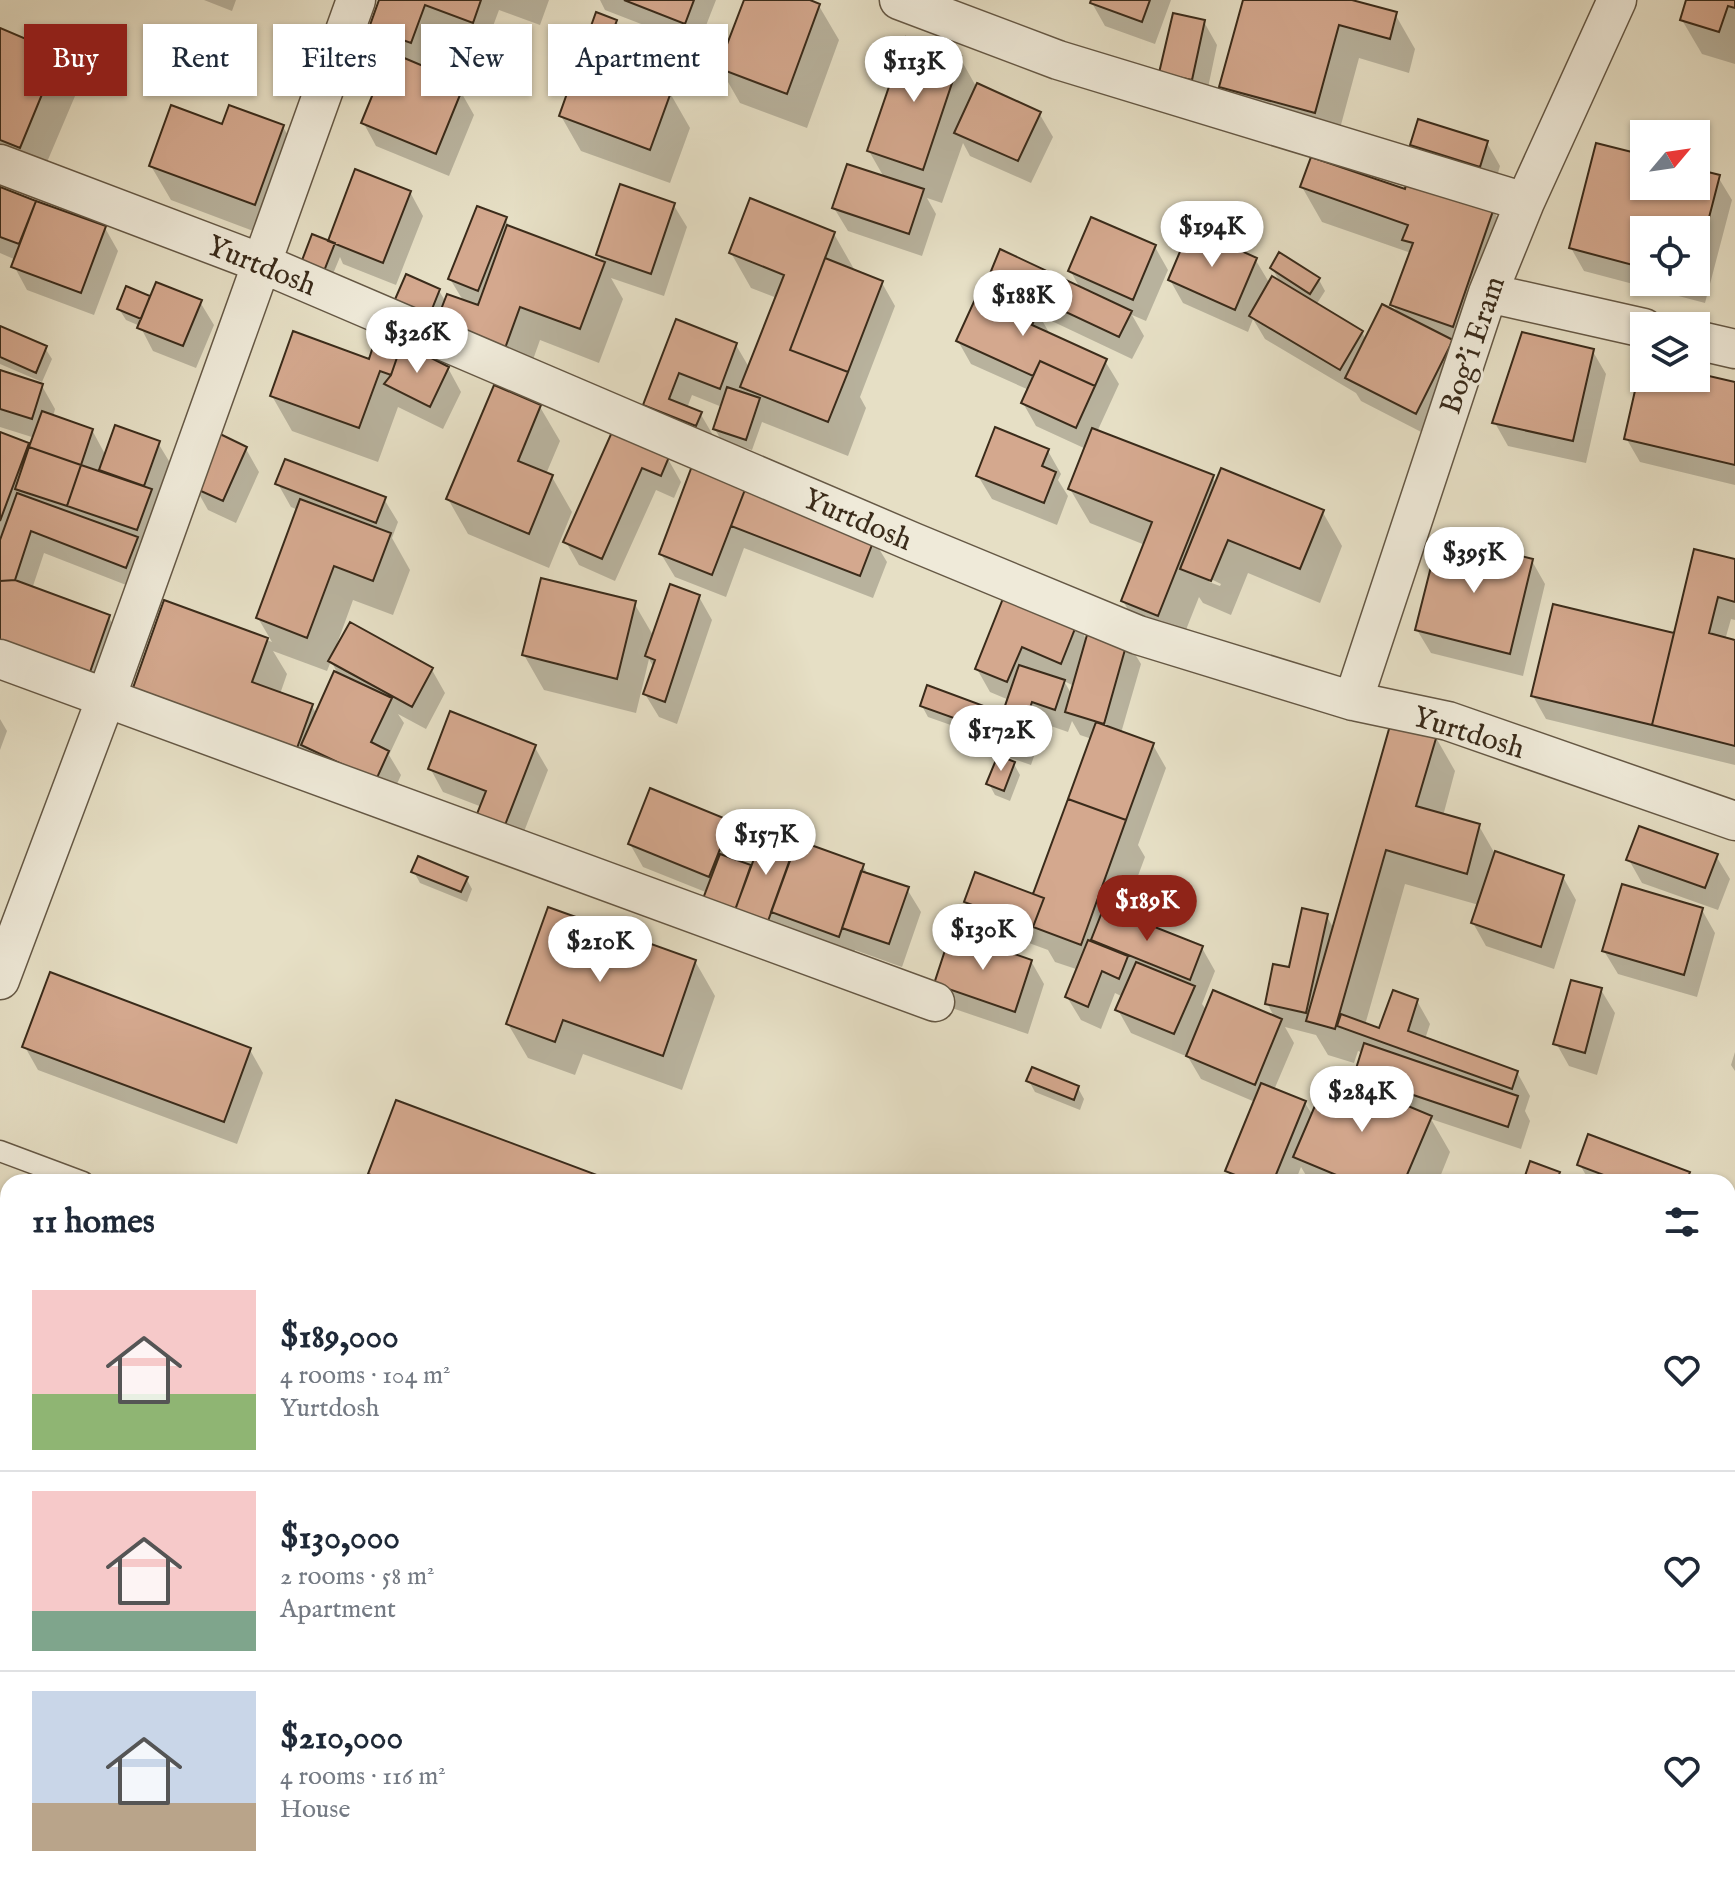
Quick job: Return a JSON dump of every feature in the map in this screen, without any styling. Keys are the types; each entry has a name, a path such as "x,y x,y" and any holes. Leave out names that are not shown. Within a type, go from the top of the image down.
{"street":[{"path":"0,980 106,698 356,0"},
{"path":"899,0 1058,60 1525,202"},
{"name":"Bog'i Eram","path":"1353,701 1488,293 1525,202 1617,0"},
{"name":"Yurtdosh","path":"0,164 261,263 1138,635 1353,701 1448,721 1735,821"},
{"path":"1488,293 1630,325"},
{"path":"1710,343 1735,349"},
{"path":"0,659 935,1002"}],"lane":[{"path":"0,1151 62,1174"}],"building":[{"path":"379,0 481,0 473,23 425,5 411,43 405,41 405,24 370,24"},
{"path":"624,0 694,0 685,24"},
{"path":"744,0 810,0 820,4 787,94 728,72 728,42"},
{"path":"1091,0 1150,0 1142,22 1090,3"},
{"path":"1243,0 1352,0 1397,12 1390,39 1339,25 1315,113 1219,87"},
{"path":"1686,0 1735,0 1735,8 1728,6 1719,32 1680,20"},
{"path":"596,12 617,20 616,24 592,24"},
{"path":"1173,13 1205,20 1192,80 1159,73"},
{"path":"0,28 24,38 24,96 41,96 20,148 0,140"},
{"path":"906,37 961,56 923,170 867,151"},
{"path":"405,58 421,65 421,96 460,96 436,154 361,123 372,96 405,96"},
{"path":"977,83 1041,112 1018,161 954,133"},
{"path":"566,96 670,96 650,150 559,116"},
{"path":"171,105 222,124 229,105 284,125 255,205 149,166"},
{"path":"1418,119 1488,141 1480,167 1410,145"},
{"path":"1596,143 1630,152 1630,200 1710,200 1710,172 1720,175 1709,216 1630,216 1630,264 1569,248"},
{"path":"1311,157 1405,189 1408,178 1494,208 1453,327 1390,305 1413,243 1402,240 1408,225 1300,187"},
{"path":"847,164 924,189 909,234 832,208"},
{"path":"355,169 411,191 383,263 328,241"},
{"path":"620,184 675,203 651,274 596,255"},
{"path":"0,187 36,201 19,244 0,237"},
{"path":"750,198 835,232 790,350 848,372 828,422 740,387 784,275 729,253"},
{"path":"36,201 106,226 81,293 11,267"},
{"path":"477,206 507,217 478,291 448,279"},
{"path":"1091,217 1156,245 1133,300 1068,271"},
{"path":"507,225 605,262 580,329 520,307 504,351 435,325 447,294 478,305"},
{"path":"1190,228 1257,258 1235,310 1168,280"},
{"path":"312,234 335,243 324,271 301,263"},
{"path":"1000,249 1132,311 1119,337 989,276"},
{"path":"1279,252 1320,278 1310,294 1270,268"},
{"path":"825,258 883,281 848,372 790,350"},
{"path":"406,274 440,289 428,319 393,304"},
{"path":"1272,276 1363,331 1340,370 1249,316"},
{"path":"156,282 202,300 183,346 137,328"},
{"path":"982,284 1039,310 1032,325 1107,359 1095,386 1040,361 1033,376 956,341"},
{"path":"126,286 150,296 141,319 117,309"},
{"path":"1382,304 1453,340 1416,414 1345,378"},
{"path":"676,319 737,343 720,389 679,373 669,399 702,412 696,426 643,405"},
{"path":"0,326 47,346 36,373 0,357"},
{"path":"293,331 369,359 377,334 402,343 391,375 380,371 359,428 270,396"},
{"path":"1522,332 1594,349 1573,441 1492,423"},
{"path":"402,343 449,367 430,407 384,384 391,375"},
{"path":"1040,361 1095,386 1076,428 1021,403"},
{"path":"0,370 43,384 32,419 0,409"},
{"path":"1710,376 1735,382 1735,465 1624,439 1635,392 1710,392"},
{"path":"494,385 541,405 518,461 553,475 529,534 446,499"},
{"path":"727,387 760,398 746,440 713,429"},
{"path":"42,411 93,429 81,465 29,447"},
{"path":"115,425 160,441 144,486 99,470"},
{"path":"995,427 1049,449 1042,466 1056,472 1044,503 976,476"},
{"path":"1092,428 1214,475 1158,616 1121,601 1152,522 1068,489"},
{"path":"0,432 29,443 0,521"},
{"path":"612,432 669,457 661,476 642,468 602,559 563,542"},
{"path":"218,433 247,447 223,501 192,487"},
{"path":"29,447 81,465 67,506 15,489"},
{"path":"285,459 386,497 376,523 275,484"},
{"path":"81,465 152,489 137,530 67,506"},
{"path":"692,466 746,487 712,575 659,554"},
{"path":"1221,468 1324,510 1300,569 1228,540 1211,581 1180,569"},
{"path":"746,487 875,537 860,576 731,526"},
{"path":"17,493 138,537 126,568 31,531 15,580 0,581 0,540"},
{"path":"300,499 391,533 373,581 334,566 307,638 256,618"},
{"path":"1439,535 1533,559 1510,654 1415,630"},
{"path":"1694,549 1735,559 1735,602 1718,597 1709,633 1735,640 1735,746 1652,725"},
{"path":"541,578 636,601 617,679 522,655"},
{"path":"15,580 110,615 90,672 0,641 0,581"},
{"path":"670,584 700,595 665,702 643,694 655,660 645,656"},
{"path":"1006,591 1078,621 1061,664 1022,647 1007,682 975,669"},
{"path":"164,600 268,638 252,682 313,704 297,748 133,688"},
{"path":"1553,604 1674,633 1652,725 1531,696"},
{"path":"350,622 433,668 412,707 328,661"},
{"path":"1089,628 1128,639 1104,724 1065,712"},
{"path":"1019,665 1065,680 1055,710 1032,702 1018,743 995,735"},
{"path":"334,671 392,698 371,742 389,751 376,780 301,745"},
{"path":"927,685 1000,712 993,732 920,706"},
{"path":"450,711 536,745 505,825 477,814 486,791 428,769"},
{"path":"1096,722 1154,743 1126,820 1068,799"},
{"path":"1391,722 1437,735 1416,806 1480,824 1467,874 1386,850 1335,1029 1306,1021"},
{"path":"998,755 1015,762 1004,791 986,784"},
{"path":"650,788 731,821 709,877 628,844"},
{"path":"1068,799 1126,820 1081,945 1033,927 1044,898 1033,894"},
{"path":"1639,826 1718,854 1705,888 1626,860"},
{"path":"764,832 796,844 768,921 735,910"},
{"path":"797,840 864,864 839,937 771,912"},
{"path":"1495,851 1564,875 1541,947 1471,923"},
{"path":"720,854 751,865 733,916 701,904"},
{"path":"418,856 468,877 461,892 411,872"},
{"path":"861,871 909,887 889,944 842,928"},
{"path":"975,872 1044,898 1033,927 964,902"},
{"path":"1622,884 1703,908 1684,975 1602,951"},
{"path":"548,907 696,960 663,1056 563,1020 555,1042 506,1024"},
{"path":"1104,907 1203,946 1190,980 1091,940"},
{"path":"1302,908 1328,914 1306,1013 1265,1004 1273,964 1289,967"},
{"path":"951,932 1032,960 1015,1012 934,984"},
{"path":"1088,940 1128,956 1119,979 1102,971 1088,1007 1065,997"},
{"path":"1136,962 1195,986 1174,1034 1115,1010"},
{"path":"50,972 251,1048 224,1122 22,1047"},
{"path":"1571,980 1602,988 1585,1053 1553,1044"},
{"path":"1213,990 1282,1019 1255,1085 1186,1056"},
{"path":"1393,990 1418,999 1408,1031 1518,1071 1512,1089 1337,1026 1341,1014 1379,1028"},
{"path":"1364,1043 1518,1096 1508,1127 1354,1075"},
{"path":"1032,1067 1079,1086 1074,1100 1026,1081"},
{"path":"1329,1073 1432,1116 1407,1174 1334,1174 1293,1157"},
{"path":"1261,1083 1306,1101 1276,1174 1233,1174 1225,1171"},
{"path":"396,1100 594,1174 368,1174"},
{"path":"1588,1134 1690,1172 1601,1174 1577,1165"},
{"path":"1530,1161 1560,1172 1559,1174 1526,1174"}]}
